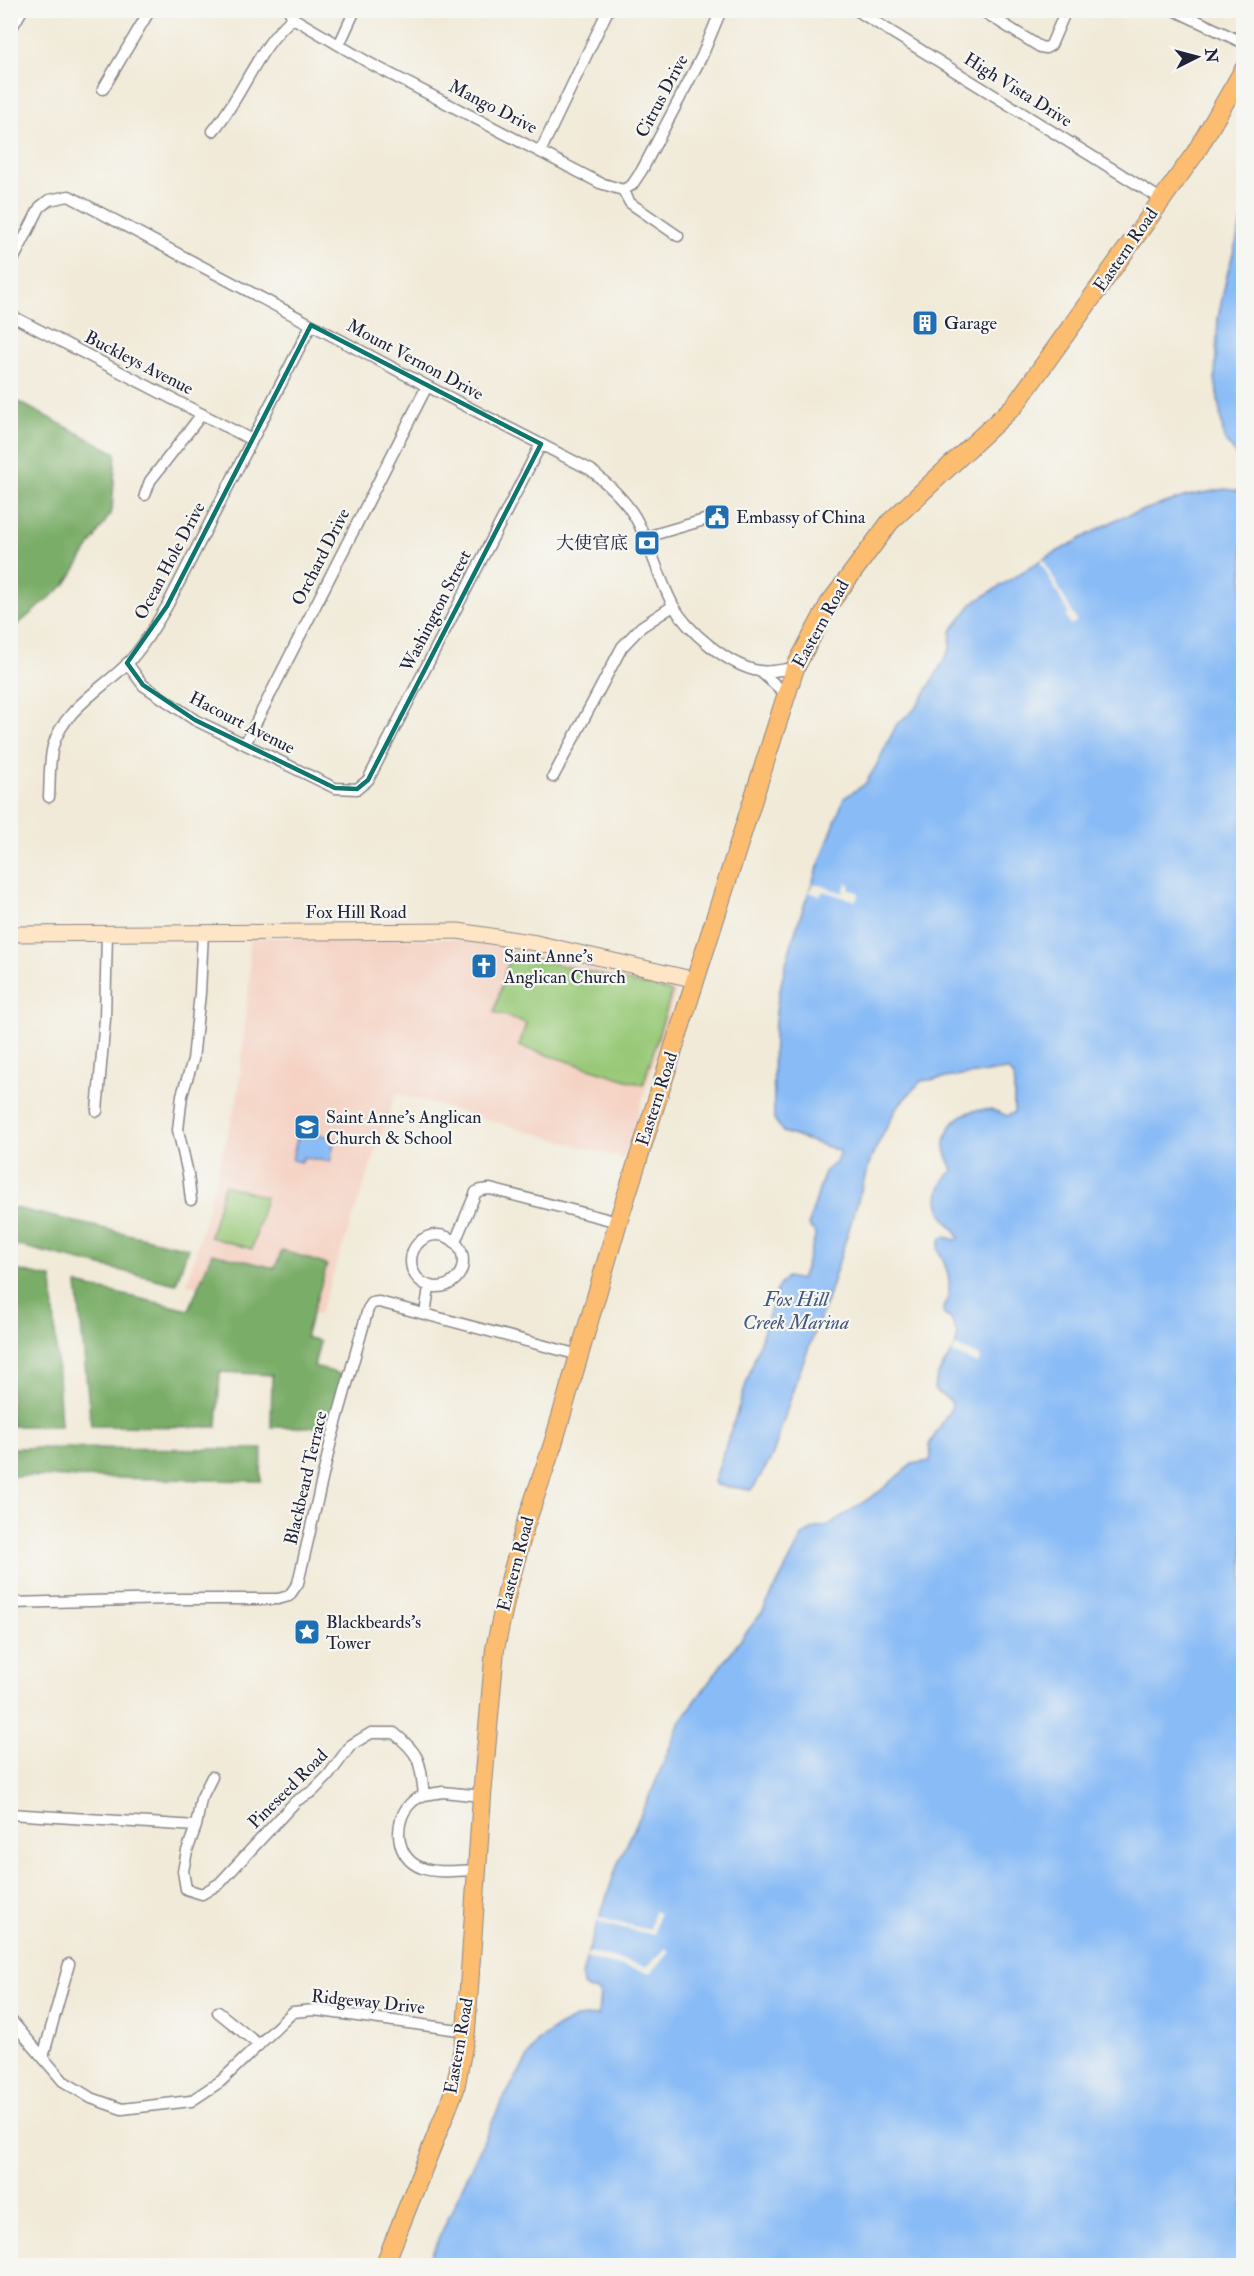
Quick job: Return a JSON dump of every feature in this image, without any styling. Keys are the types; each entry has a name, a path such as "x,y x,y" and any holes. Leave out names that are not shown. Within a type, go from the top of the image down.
{"highway":[{"name":"Eastern Road","path":"384,2265 455,2088 466,2031 482,1796 495,1649 508,1588 618,1222 795,668 829,604 890,522 1016,405 1196,152 1243,70"}],"main road":[{"name":"Fox Hill Road","path":"11,934 434,931 475,933 536,943 696,980"}],"street":[{"path":"10,31 22,10"},
{"path":"104,89 150,10"},
{"path":"339,45 356,10"},
{"path":"541,150 608,10"},
{"name":"Citrus Drive","path":"623,190 632,185 642,170 702,56 721,10"},
{"name":"High Vista Drive","path":"856,10 1161,199"},
{"path":"981,10 1040,47 1046,48 1051,45 1066,10"},
{"path":"1174,10 1244,43"},
{"path":"213,131 226,115 277,31 291,14"},
{"name":"Mango Drive","path":"291,14 339,45 600,183 623,190 630,203 678,236"},
{"name":"Mount Vernon Drive","path":"10,266 40,207 49,200 69,196 427,386 591,470 613,488 633,514 646,537 673,606 701,639 725,656 761,672"},
{"name":"Buckleys Avenue","path":"10,315 252,440"},
{"name":"Ocean Hole Drive","path":"49,797 50,763 59,731 86,699 127,663 152,632 311,325"},
{"name":"Orchard Drive","path":"244,744 427,386"},
{"path":"145,495 150,481 202,414"},
{"name":"Washington Street","path":"357,789 368,780 541,444"},
{"path":"646,537 718,516"},
{"path":"553,777 622,647 640,627 673,606"},
{"name":"Hacourt Avenue","path":"127,663 143,685 195,720 335,788 357,789"},
{"path":"761,672 795,668"},
{"path":"761,672 786,694"},
{"path":"97,1110 105,1019 107,932"},
{"path":"191,1200 178,1130 182,1095 193,1060 203,932"},
{"path":"10,960 11,934"},
{"path":"455,1242 476,1192 481,1190 490,1189 618,1222"},
{"path":"439,1235 455,1242 460,1249 463,1257 460,1275 447,1286 429,1287 415,1277 410,1261 416,1245 430,1236 439,1235"},
{"path":"425,1314 429,1287"},
{"name":"Blackbeard Terrace","path":"10,1603 278,1599 290,1596 298,1583 331,1441 368,1309 372,1303 379,1302 579,1355"},
{"name":"Pineseed Road","path":"212,1777 201,1799 183,1871 186,1889 202,1894 220,1883 296,1801 313,1791 328,1776 351,1745 371,1733 394,1733 408,1744 420,1761 424,1795"},
{"path":"478,1870 421,1868 409,1860 403,1851 399,1839 399,1826 412,1801 424,1795 443,1792 482,1796"},
{"path":"10,1814 196,1826"},
{"path":"43,2057 69,1964"},
{"name":"Ridgeway Drive","path":"10,2019 15,2032 43,2057 63,2081 92,2098 122,2109 191,2101 221,2081 293,2012 314,2010 466,2031"},
{"path":"218,2012 258,2045"}],"highlighted area":[{"path":"311,325 541,444 368,780 357,789 335,788 195,720 143,685 127,663 167,606"}],"shaded area":[{"name":"Saint Anne's Anglican Church & School","path":"250,937 453,939 502,946 677,989 624,1159 396,1093 319,1315 187,1284 238,1096 249,984"}],"green space":[{"path":"11,398 116,453 112,511 66,584 16,626 10,625"},
{"path":"511,953 672,992 643,1085 519,1046 526,1023 494,1012"},
{"path":"224,1185 266,1197 252,1249 210,1237"},
{"path":"11,1207 188,1248 176,1284 11,1244"},
{"path":"282,1250 327,1265 305,1337 320,1341 314,1366 343,1375 330,1427 271,1427 272,1375 220,1372 217,1427 91,1426 77,1284 189,1310 212,1253 275,1268"},
{"path":"11,1269 52,1278 61,1426 11,1426"},
{"path":"11,1448 262,1449 261,1481 11,1476"}],"water":[{"path":"1243,218 1243,464 1224,439 1215,378 1218,318"},
{"name":"Fox Hill Creek Marina","path":"1225,489 1243,492 1243,2265 426,2266 501,2103 537,2042 556,2028 576,2018 598,2016 600,1994 583,1985 582,1976 588,1952 618,1863 654,1786 680,1722 763,1611 803,1535 815,1528 829,1525 880,1491 912,1464 930,1461 929,1445 952,1407 951,1401 934,1390 938,1376 954,1350 958,1336 951,1319 944,1315 943,1308 949,1293 949,1278 938,1249 941,1238 956,1240 959,1238 941,1212 938,1199 941,1186 953,1171 945,1144 952,1124 968,1113 987,1110 1007,1116 1014,1113 1014,1076 1007,1070 921,1081 897,1107 871,1158 827,1300 796,1381 772,1457 752,1490 716,1485 714,1482 778,1287 787,1277 801,1280 815,1238 815,1232 808,1226 824,1174 835,1164 840,1151 783,1132 774,1119 773,1059 778,999 790,948 844,798 865,784 897,724 915,709 950,649 951,631 973,603 1040,561 1119,518 1187,496"},
{"path":"299,1130 335,1138 330,1162 303,1157 302,1162 292,1160"}],"pier":[{"path":"1043,559 1077,621 1070,625 1066,616 1069,614 1040,561"},
{"path":"813,883 843,893 846,883 850,884 849,889 859,893 856,901 823,891 820,896 809,892"},
{"path":"955,1346 981,1357 978,1364 952,1353"},
{"path":"654,1911 659,1913 654,1935 597,1922 599,1918 650,1930"},
{"path":"666,1948 669,1952 649,1973 586,1958 588,1952 647,1967"}],"place":[{"name":"Garage","path":"925,323"},
{"name":"Embassy of China","path":"717,517"},
{"name":"大使官底","path":"647,543"},
{"name":"Saint Anne's Anglican Church","path":"484,966"},
{"name":"Saint Anne's Anglican Church & School","path":"307,1127"},
{"name":"Blackbeards's Tower","path":"307,1632"}]}
